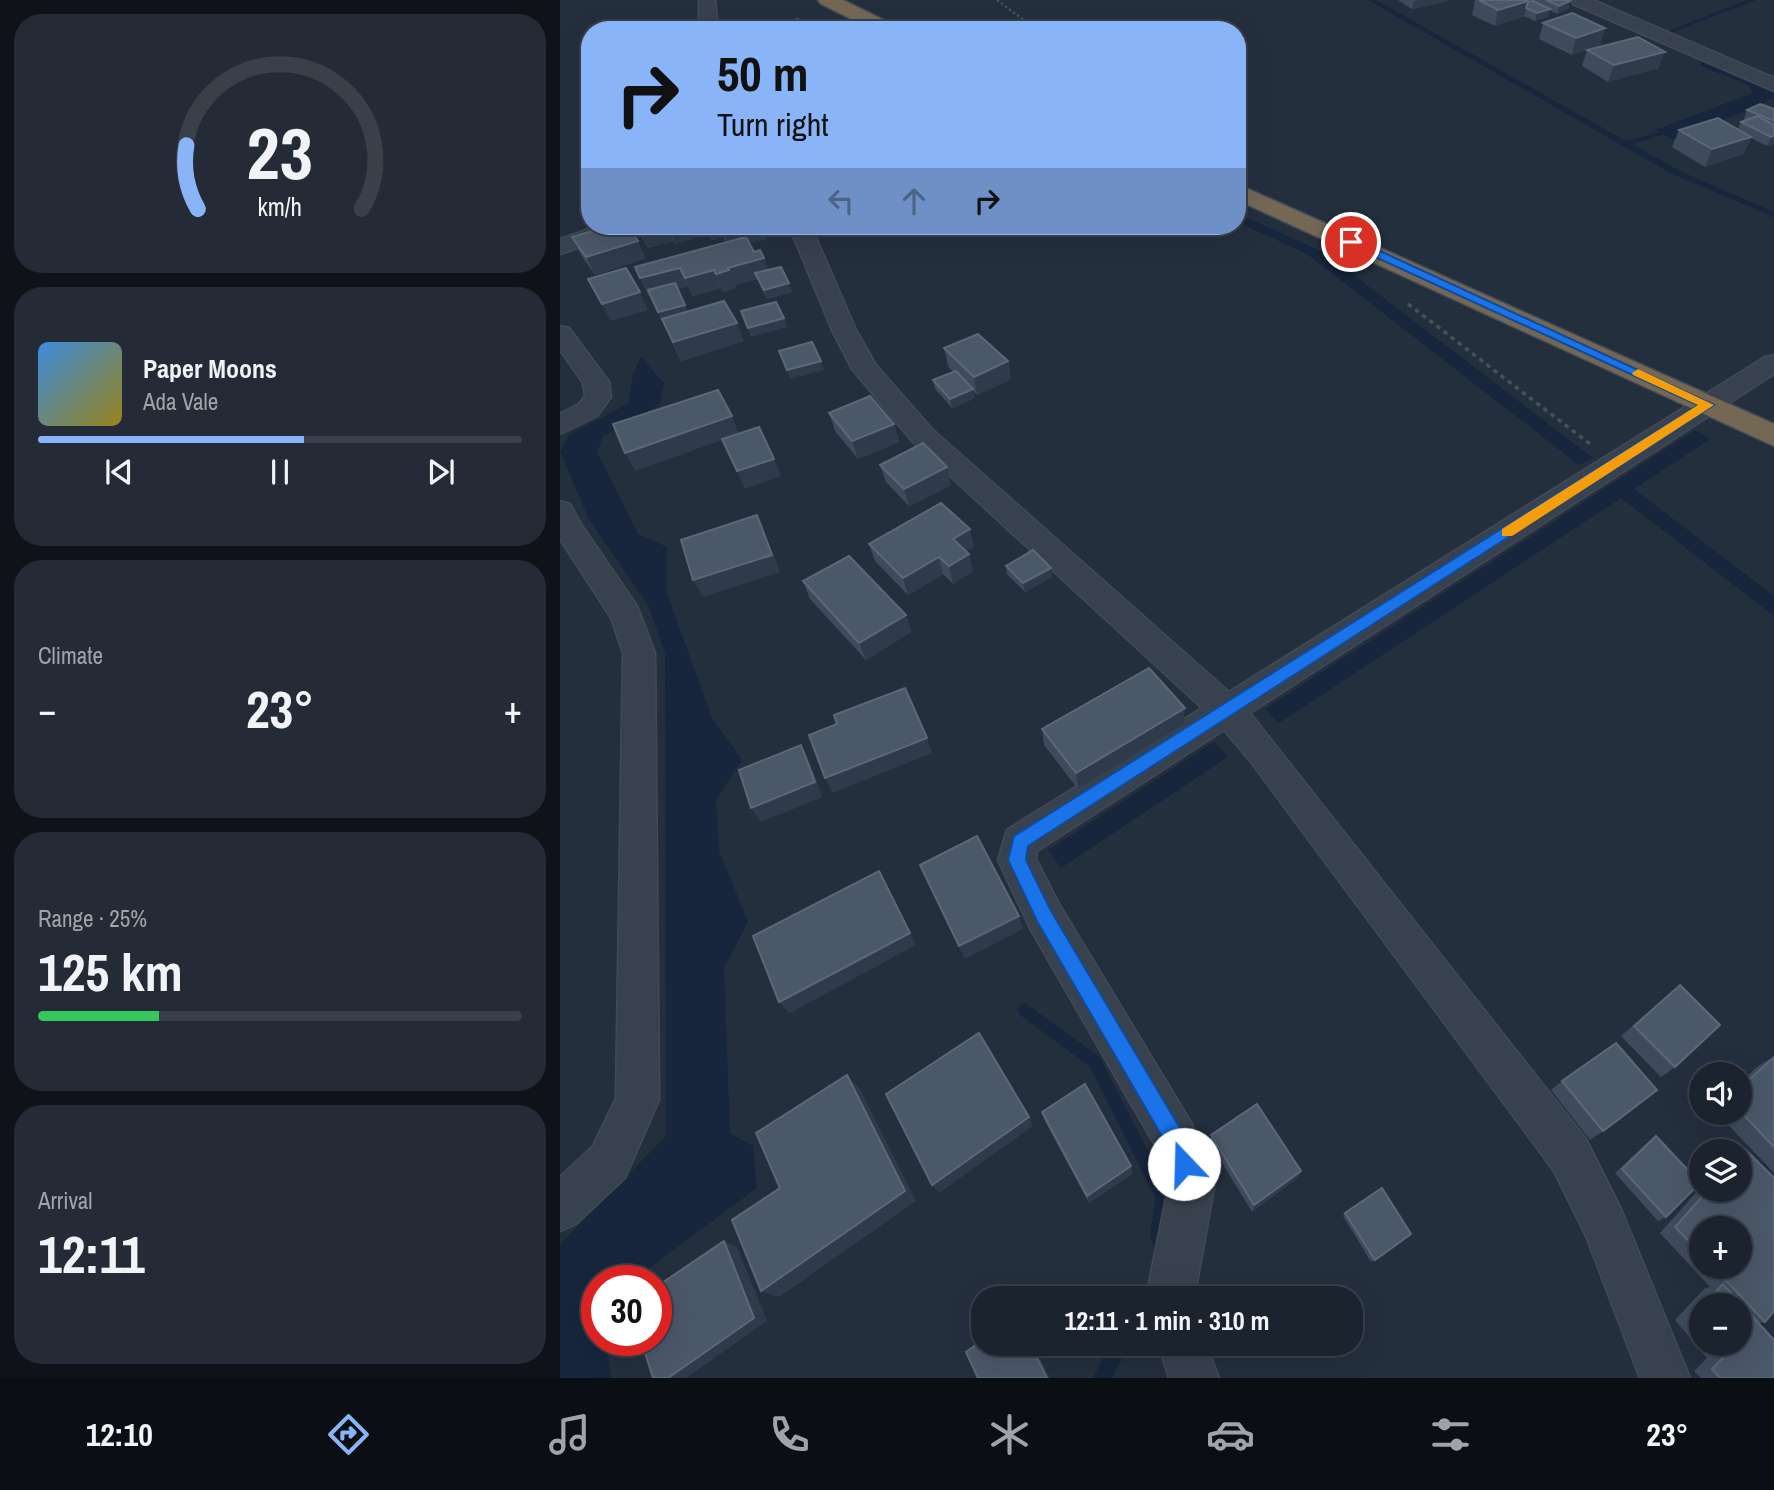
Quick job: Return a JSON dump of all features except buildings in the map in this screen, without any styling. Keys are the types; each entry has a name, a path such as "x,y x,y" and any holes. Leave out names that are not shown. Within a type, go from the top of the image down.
{"highway":[{"path":"828,0 871,21"},
{"path":"1246,195 1774,436"}],"street":[{"path":"707,0 709,21"},
{"path":"1579,0 1774,85"},
{"path":"560,247 593,235"},
{"path":"804,235 844,330 865,369 922,435 1228,710 1264,752 1570,1155 1605,1225 1665,1378"},
{"path":"560,333 596,382 598,397 588,410 560,425"},
{"path":"1173,1286 1191,1188 1176,1140 1045,917 1017,860 1020,842 1774,363"},
{"path":"560,511 568,528 626,615 639,653 639,681 637,1100 609,1162 560,1208"},
{"path":"1186,1356 1194,1378"}],"path":[{"path":"997,0 1025,21"},
{"path":"1396,262 1401,298 1615,464"}],"water":[{"path":"1707,59 1774,88 1774,97 1755,108 1672,139 1655,130 1753,93 1748,85 1701,66 1700,60"},
{"path":"1246,217 1325,253 1593,458 1579,465 1307,254 1246,226"},
{"path":"641,357 664,383 659,405 603,436 597,452 638,534 667,547 667,593 712,718 742,760 716,800 719,850 748,922 724,968 730,1133 753,1146 757,1188 654,1265 581,1265 581,1356 608,1356 611,1378 560,1378 560,1244 666,1136 665,653 648,605 589,520 560,451 569,435 629,403 633,374"},
{"path":"1695,430 1710,439 1634,489 1774,596 1774,616 1621,498 1279,723 1265,709"},
{"path":"1214,742 1228,757 1061,868 1048,850"}],"waterway":[{"path":"1371,0 1625,144"},
{"path":"1562,0 1575,5"},
{"path":"1671,31 1753,0"},
{"path":"1591,12 1625,26"},
{"path":"1625,144 1660,133"},
{"path":"1625,144 1675,172 1774,215"},
{"path":"1025,1010 1095,1062 1163,1196 1159,1239"},
{"path":"1102,1378 1114,1356"}],"slow traffic":[{"path":"1507,533 1708,405 1638,373"}],"route":[{"path":"1184,1164 1176,1140 1045,917 1017,860 1020,842 1708,405 1351,242"}]}
